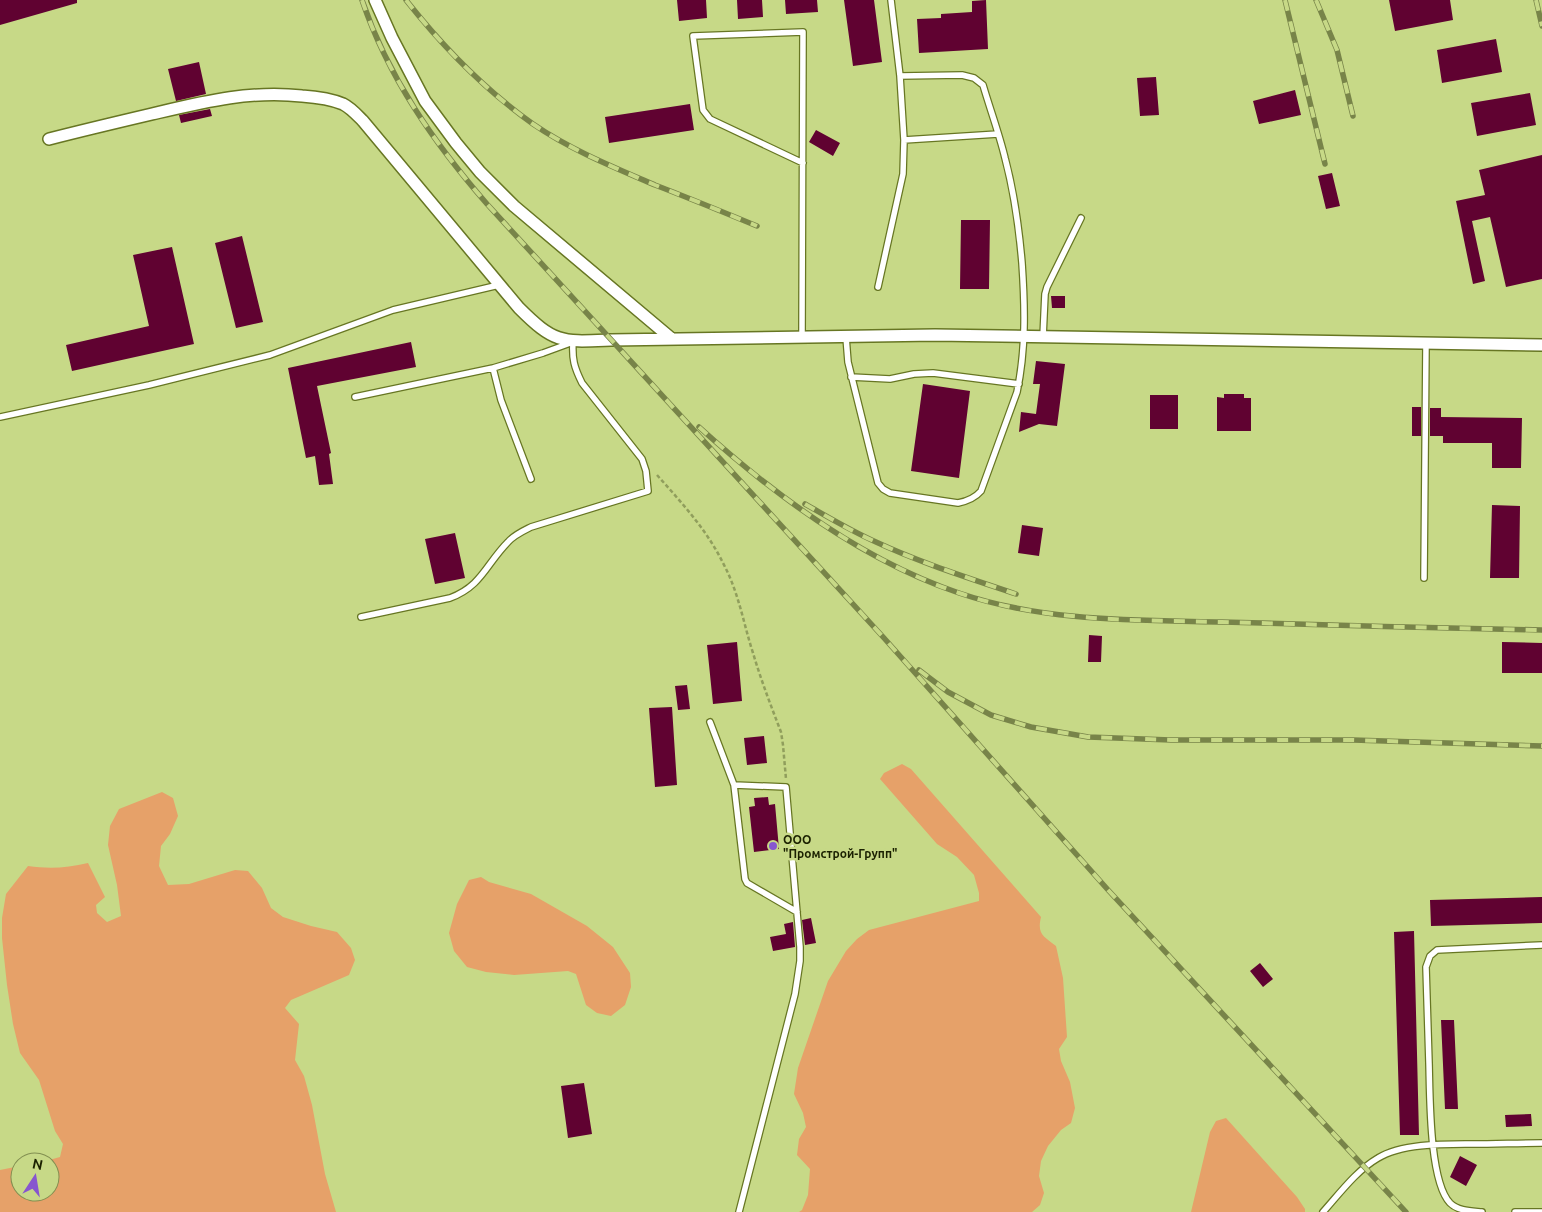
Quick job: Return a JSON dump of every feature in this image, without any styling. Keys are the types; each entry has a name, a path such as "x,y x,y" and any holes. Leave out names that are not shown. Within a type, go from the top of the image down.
{"street":[{"path":"375,0 392,38 425,101 480,172 514,206 672,339"},
{"path":"49,139 204,101 233,96 281,94 333,100 344,105 363,121 519,308 536,325 557,339 573,342 935,335 1542,345"}],"lane":[{"path":"878,287 903,174 904,140 900,76 891,0"},
{"path":"802,337 803,163 803,32 693,36 703,110 710,119 803,163"},
{"path":"846,336 847,355 878,483 890,493 958,503 972,499 981,491 1019,384 1025,337 1025,305 1017,220 1006,158 983,85 974,78 962,75 900,76"},
{"path":"904,140 998,134"},
{"path":"1043,337 1044,300 1047,287 1081,218"},
{"path":"0,417 149,385 270,355 393,310 498,285"},
{"path":"355,397 493,368 573,342 572,358 582,383 642,459 646,471 648,491 531,527 509,541 473,586 463,593 450,598 361,617"},
{"path":"1424,578 1426,344"},
{"path":"493,368 501,400 532,479"},
{"path":"852,377 890,379 914,374 933,373 1019,384"},
{"path":"710,722 734,785 745,879 750,886 797,912"},
{"path":"734,785 786,787 800,962 795,994 738,1212"},
{"path":"1482,1212 1459,1209 1450,1203 1443,1193 1439,1181 1432,1144 1426,967 1430,956 1437,950 1542,945"},
{"path":"1324,1212 1355,1177 1379,1157 1406,1148 1432,1144 1542,1143"},
{"path":"1515,1212 1542,1212"}],"path":[{"path":"642,459 688,510 723,561 737,594 752,652 780,732 783,745 786,787"}],"shaded area":[{"path":"902,764 911,769 1041,917 1040,927 1042,934 1056,946 1063,978 1067,1037 1059,1049 1061,1061 1070,1082 1075,1108 1071,1123 1061,1130 1048,1146 1041,1161 1039,1176 1044,1193 1040,1205 1032,1212 799,1212 802,1210 808,1195 810,1169 797,1155 799,1139 806,1127 803,1113 794,1094 798,1068 828,981 846,951 869,930 979,901 979,893 974,875 957,857 937,844 880,779 884,773"},
{"path":"162,792 173,798 178,816 170,834 161,846 159,866 168,885 189,884 235,870 248,871 262,888 271,908 283,917 337,932 351,948 355,960 349,975 291,1000 285,1008 299,1024 295,1060 304,1076 312,1105 325,1174 336,1212 0,1212 0,1170 10,1168 10,1202 60,1202 60,1157 63,1144 55,1131 39,1080 20,1053 13,1024 2,938 2,918 6,894 28,866 58,868 88,863 105,897 96,905 97,913 107,922 121,916 117,885 108,845 110,826 119,809"},
{"path":"481,877 489,882 531,894 587,926 613,947 630,973 631,987 625,1005 611,1016 597,1013 586,1005 576,974 568,971 514,975 486,972 467,967 454,951 449,933 457,904 469,880"},
{"path":"1226,1118 1297,1197 1305,1212 1191,1212 1210,1132 1216,1121"}],"building":[{"path":"0,0 77,0 77,3 0,25"},
{"path":"677,0 706,0 707,18 679,21"},
{"path":"737,0 762,0 763,17 738,19"},
{"path":"785,0 817,0 818,12 786,14"},
{"path":"844,0 874,0 882,62 853,66"},
{"path":"986,0 988,49 919,53 917,19 941,18 941,14 972,12 972,1"},
{"path":"1389,0 1450,0 1453,20 1395,31"},
{"path":"1496,39 1502,72 1442,83 1437,50"},
{"path":"199,62 206,94 176,101 168,69"},
{"path":"1156,77 1159,115 1140,116 1137,78"},
{"path":"1295,90 1301,115 1259,124 1253,101"},
{"path":"1530,93 1536,125 1477,136 1471,103"},
{"path":"690,104 694,130 609,143 605,117"},
{"path":"210,109 212,116 181,123 179,115"},
{"path":"816,130 840,143 833,156 809,142"},
{"path":"1542,155 1542,279 1506,287 1490,217 1472,221 1485,281 1473,284 1456,201 1485,195 1479,170"},
{"path":"1332,173 1340,206 1326,209 1318,176"},
{"path":"961,220 990,220 989,289 960,289"},
{"path":"242,236 263,322 236,328 215,243"},
{"path":"172,247 194,344 72,371 66,345 149,326 133,255"},
{"path":"1051,296 1065,296 1065,308 1052,308"},
{"path":"411,342 416,367 317,386 331,453 329,454 333,484 319,485 315,456 306,458 288,368"},
{"path":"1036,361 1065,364 1057,426 1039,424 1019,432 1021,412 1036,414 1040,384 1033,384"},
{"path":"923,384 970,391 959,478 911,471"},
{"path":"1224,394 1244,394 1244,398 1251,398 1251,431 1217,431 1217,397 1224,398"},
{"path":"1150,395 1178,395 1178,429 1150,429"},
{"path":"1412,407 1421,407 1421,436 1412,436"},
{"path":"1430,408 1441,408 1441,417 1522,418 1521,468 1492,468 1492,443 1443,443 1443,436 1430,436"},
{"path":"1492,505 1520,506 1519,578 1490,578"},
{"path":"1022,525 1043,528 1039,556 1018,553"},
{"path":"455,533 465,578 435,584 425,539"},
{"path":"1089,635 1102,636 1101,662 1088,662"},
{"path":"737,642 742,701 713,704 707,645"},
{"path":"1502,642 1542,643 1542,673 1502,673"},
{"path":"687,685 690,709 678,710 675,686"},
{"path":"672,707 677,785 655,787 649,708"},
{"path":"764,736 767,763 747,765 744,738"},
{"path":"768,797 769,805 775,804 779,849 754,852 749,807 755,806 754,798"},
{"path":"1542,897 1542,923 1431,926 1430,900"},
{"path":"811,918 816,943 805,945 802,920"},
{"path":"793,922 795,947 773,951 770,937 786,934 784,924"},
{"path":"1414,931 1419,1135 1400,1135 1394,932"},
{"path":"1260,963 1273,979 1263,987 1250,971"},
{"path":"1441,1020 1454,1020 1458,1109 1445,1109"},
{"path":"584,1083 592,1134 568,1138 561,1086"},
{"path":"1531,1114 1532,1126 1506,1127 1505,1115"},
{"path":"1460,1156 1477,1165 1466,1186 1450,1177"}],"railway":[{"path":"362,0 385,56 414,108 467,181 884,638 1109,891 1406,1212"},
{"path":"406,0 450,51 481,82 533,124 577,150 608,165 757,226"},
{"path":"1285,0 1325,164"},
{"path":"1316,0 1337,50 1353,116"},
{"path":"1536,0 1542,26"},
{"path":"699,427 757,477 789,501 854,544 924,579 959,593 991,602 1057,614 1123,620 1542,630"},
{"path":"805,504 893,550 1016,594"},
{"path":"919,670 948,692 991,715 1031,727 1088,737 1171,740 1353,740 1542,746"}],"place":[{"name":"ООО \"Промстрой-Групп\"","path":"773,846"}]}
